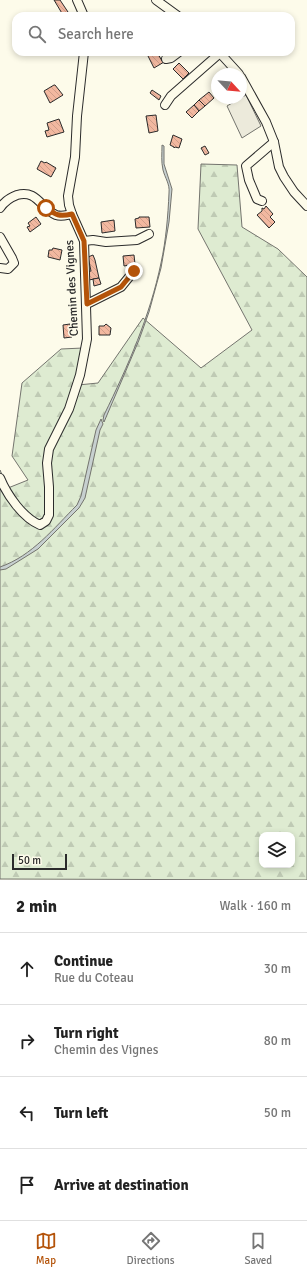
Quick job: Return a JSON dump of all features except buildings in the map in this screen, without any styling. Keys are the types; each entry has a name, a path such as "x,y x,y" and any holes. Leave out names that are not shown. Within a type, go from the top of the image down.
{"street":[{"path":"77,0 82,12"},
{"path":"156,0 172,12"},
{"name":"Chemin des Vignes","path":"0,478 12,500 28,516 40,525 46,521 49,515 47,463 49,449 69,409 80,375 87,339 84,241 72,214 68,196 75,157 84,56"},
{"path":"166,59 174,56"},
{"path":"165,104 171,96 215,56"},
{"path":"223,56 234,68"},
{"path":"247,88 266,122 274,142 284,177 294,192 307,206"},
{"path":"262,201 257,199 249,180 246,166 274,142"},
{"path":"0,208 10,197 20,194 29,195 36,198 55,214 62,216 72,214"},
{"path":"84,241 93,240 106,242 138,240 149,234"},
{"path":"0,237 14,263 8,269 0,268"},
{"path":"87,304 121,287 134,271"}],"green space":[{"path":"201,164 237,165 242,227 278,249 307,277 307,880 0,879 0,470 8,488 28,480 12,456 22,383 61,349 83,348 78,385 98,383 143,318 201,368 252,330 198,229"}],"shaded area":[{"path":"247,97 261,126 242,138 227,106 230,104 247,104"},
{"path":"162,145 164,146 164,164 172,189 169,222 161,268 149,312 139,340 104,422 104,415 130,359 151,302 161,263 169,190 162,167"},
{"path":"101,419 103,424 100,430 85,498 79,508 38,549 6,569 0,570 0,567 12,562 32,549 77,505 81,496 96,430"}],"route":[{"path":"46,208 55,214 62,216 72,214 79,229 84,241 87,304 121,287 134,271"}]}
